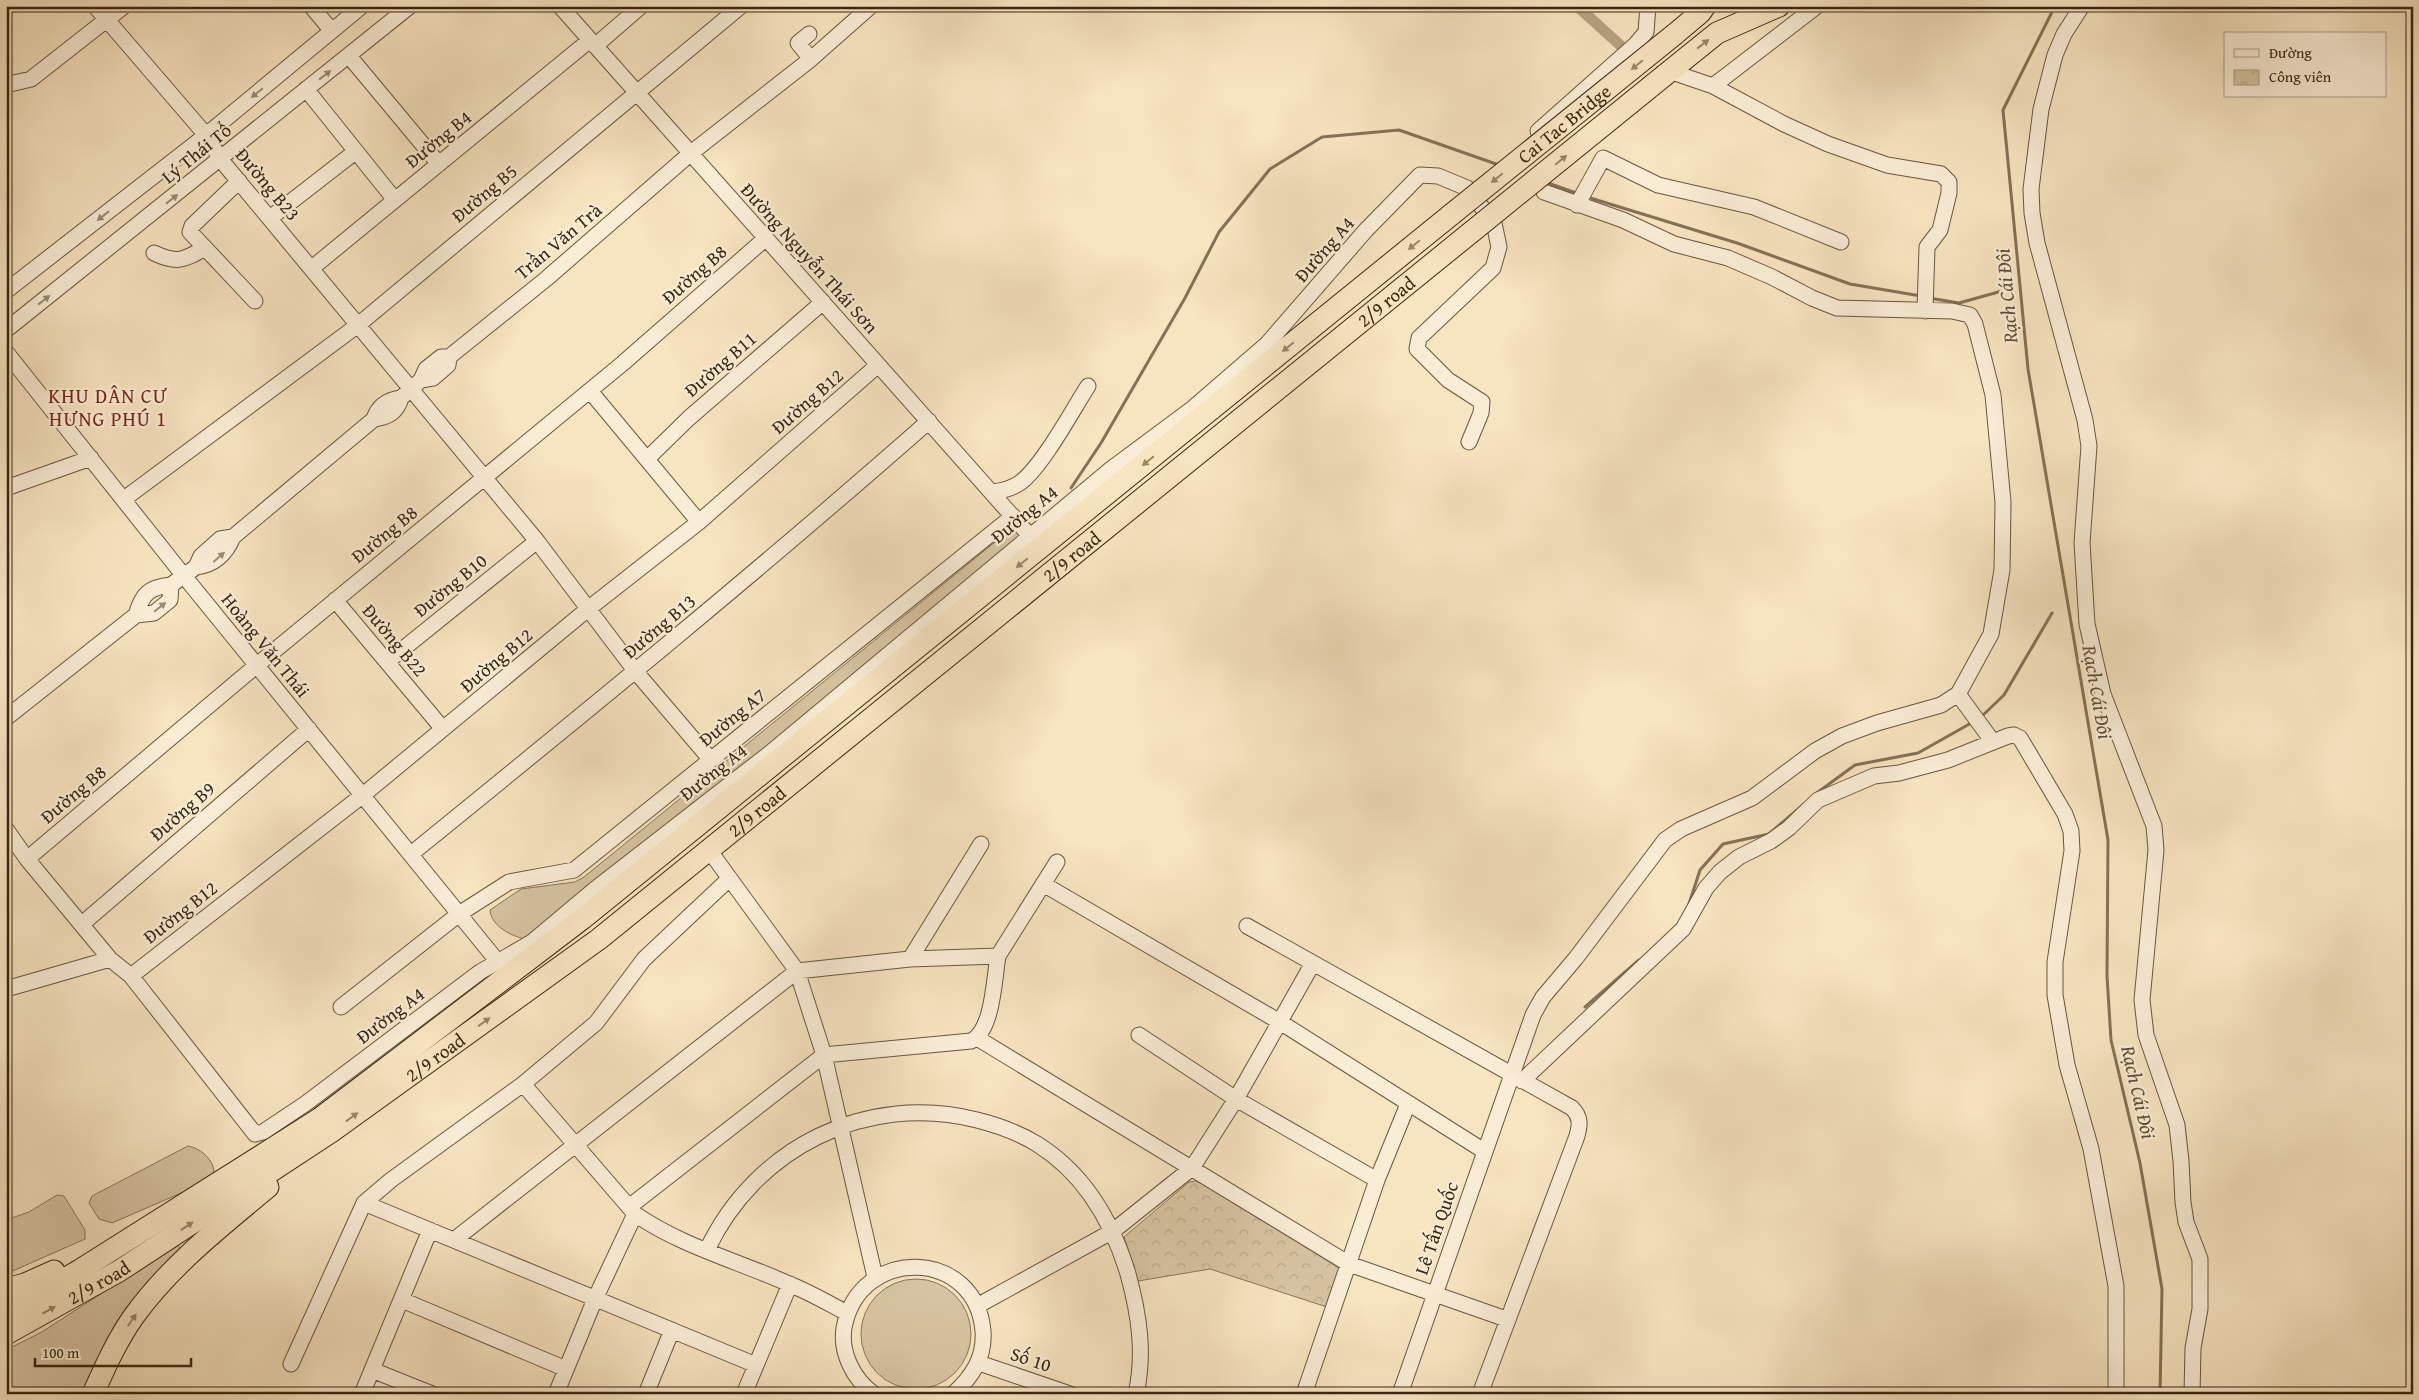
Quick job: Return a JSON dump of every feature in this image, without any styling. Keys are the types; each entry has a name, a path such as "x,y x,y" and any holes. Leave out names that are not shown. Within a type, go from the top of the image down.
{"highway":[{"name":"Cai Tac Bridge","path":"1452,214 1675,34 1700,13 1704,6"},
{"path":"1667,73 1717,33 1779,6"},
{"name":"Cai Tac Bridge","path":"1469,234 1667,73"},
{"name":"2/9 road","path":"6,1312 80,1270 319,1119 582,919 1452,214"},
{"name":"2/9 road","path":"6,1334 120,1272 332,1132 599,939 1469,234"},
{"path":"93,1394 113,1351 133,1317 160,1283 187,1255 332,1132"},
{"path":"6,1289 25,1284 108,1247 185,1203"}],"street":[{"name":"Đường B23","path":"95,6 206,135 221,160 537,541 636,672 712,760"},
{"path":"6,85 31,79 124,6"},
{"path":"311,6 332,31"},
{"name":"Lý Thái Tổ","path":"6,291 206,135 362,6"},
{"name":"Lý Thái Tổ","path":"6,330 221,160 410,6"},
{"name":"Đường Nguyễn Thái Sơn","path":"560,6 1030,536"},
{"name":"Đường B4","path":"312,268 439,164 641,6"},
{"name":"Đường B5","path":"124,499 358,325 742,6"},
{"name":"Trần Văn Trà","path":"6,718 136,615 154,613 170,600 171,585 190,572 201,556 220,539 233,537 374,419 377,410 390,399 411,389 426,369 441,357 449,357 546,278 691,154 812,59 871,6"},
{"path":"1538,131 1636,44 1646,32 1648,6"},
{"path":"1713,86 1817,6"},
{"path":"2082,6 2064,34 2055,55 2046,91 2032,180 2032,212 2037,243 2085,420 2089,446 2082,543 2087,624 2103,694 2154,826 2156,850 2142,1000 2146,1035 2177,1125 2182,1161 2183,1202 2186,1222 2200,1259 2200,1310 2193,1348 2192,1394"},
{"path":"809,34 798,43 812,59"},
{"path":"349,56 439,164"},
{"path":"1667,73 1713,86 1784,124 1828,144 1888,165 1940,174 1949,187 1940,230 1927,247 1926,306"},
{"path":"306,89 395,200"},
{"path":"270,218 355,152"},
{"path":"1579,202 1603,158 1658,185 1754,207 1841,242"},
{"name":"Đường A4","path":"6,829 27,859 110,959 131,976 255,1134 263,1132 305,1104 480,972 532,942 594,890 770,753 1111,469 1193,408 1267,344 1414,178 1420,174 1429,174 1467,188 1494,223 1499,247 1492,268 1419,338 1417,348 1448,380 1482,402 1481,413 1469,442"},
{"path":"239,181 190,229 191,234 255,301"},
{"path":"1544,192 1579,202 1674,244 1728,258 1837,308 1926,306 1965,312 1970,315 1975,324 1993,395 2003,502 2002,570 1991,634 1958,694 1993,742"},
{"name":"Đường B8","path":"27,859 335,600 590,391 766,238"},
{"path":"154,253 168,259 184,259 205,248"},
{"name":"Đường B11","path":"647,459 689,418 823,302"},
{"name":"Hoàng Văn Thái","path":"6,352 124,499 190,572 257,665 498,962"},
{"name":"Đường B12","path":"131,976 363,795 588,609 699,522 878,365"},
{"path":"992,492 1010,488 1022,482 1045,453 1088,386"},
{"path":"590,391 699,522"},
{"name":"Đường B13","path":"411,854 636,672 815,521 929,421"},
{"path":"6,488 91,458"},
{"name":"Đường A7","path":"341,1007 459,914 509,882 574,870 1013,516"},
{"name":"Đường B10","path":"388,661 537,541"},
{"name":"Đường B22","path":"335,600 443,729"},
{"name":"Lê Tấn Quốc","path":"1400,1394 1484,1151 1517,1079 1537,1006 1665,840 1681,829 1724,812 1752,798 1815,751 1842,736 1877,723 1941,705 1958,694"},
{"name":"Đường B9","path":"82,924 309,729"},
{"path":"1517,1079 1683,928 1706,888 1720,872 1739,857 1777,837 1818,800 1874,776 1899,773 1948,760 2014,735 2025,743 2065,814 2071,831 2072,851 2055,962 2055,995 2067,1065 2091,1149 2116,1286 2116,1394"},
{"path":"910,959 981,844"},
{"path":"709,850 797,971 824,1055 875,1277"},
{"path":"556,1394 632,1211 824,1055 971,1041 977,1038 986,1024 998,956 1057,862"},
{"path":"291,1364 364,1203 391,1180 523,1084 596,1023 644,959 729,879"},
{"path":"1043,884 1280,1022 1484,1151"},
{"path":"1247,926 1517,1079 1572,1108 1578,1114 1580,1126 1506,1319 1480,1394"},
{"path":"454,1240 797,971 910,959 998,956"},
{"path":"6,989 110,959"},
{"path":"977,1306 1113,1231 1192,1168 1236,1099 1313,963"},
{"path":"1139,1035 1236,1099 1377,1180"},
{"path":"977,1038 1349,1264 1506,1319"},
{"path":"523,1084 632,1211 646,1222 707,1250 790,1284 847,1313"},
{"path":"1304,1394 1377,1180 1408,1104"},
{"path":"707,1250 717,1229 735,1202 758,1178 803,1144 839,1126 882,1116 909,1113 958,1116 993,1124 1037,1144 1076,1177 1096,1201 1113,1231 1134,1295 1139,1319 1141,1360 1136,1394"},
{"path":"364,1203 756,1365"},
{"path":"362,1394 430,1230"},
{"path":"870,1392 855,1374 846,1355 843,1334 847,1313 858,1293 875,1277 896,1268 918,1266 939,1271 959,1282 977,1306 982,1319 984,1341 979,1363 968,1380 953,1394"},
{"path":"744,1394 790,1284"},
{"path":"402,1300 566,1369"},
{"path":"646,1394 672,1330"},
{"name":"Số 10","path":"979,1363 1052,1390 1070,1394"},
{"path":"372,1370 432,1394"}],"green space":[{"path":"1011,529 1017,529 1022,540 568,908 525,939 508,933 494,921 490,910 521,889 575,882 584,877"},
{"path":"188,1146 199,1150 208,1158 214,1169 211,1180 112,1223 99,1219 89,1203 92,1196"},
{"path":"1189,1182 1202,1183 1339,1268 1341,1272 1330,1308 1210,1269 1138,1281 1124,1237"},
{"path":"57,1195 64,1196 85,1230 85,1239 6,1274 6,1220 29,1212"},
{"path":"177,1244 181,1249 88,1394 6,1394 6,1350 42,1332"},
{"path":"916,1279 937,1283 955,1295 967,1313 971,1334 967,1355 955,1373 937,1385 916,1389 895,1385 877,1373 865,1355 861,1334 865,1313 877,1295 895,1283"}],"waterway":[{"path":"1577,6 1620,45"},
{"name":"Rạch Cái Đôi","path":"2055,6 2003,110 2028,369 2108,840 2107,976 2111,1040 2140,1163 2162,1289 2160,1394"},
{"path":"1071,488 1101,443 1185,298 1219,232 1270,169 1322,137 1399,130 1499,165"},
{"path":"1545,182 1579,194"},
{"path":"1587,197 1737,243 1850,284 1921,296"},
{"path":"1929,298 1959,303 2002,291"},
{"path":"1981,717 2004,695 2052,613"},
{"path":"1814,795 1855,765 1918,753 1973,722"},
{"path":"1688,907 1700,870 1723,844 1769,834 1804,804"},
{"path":"1585,1007 1639,960"}],"district":[{"name":"KHU DÂN CƯ HƯNG PHÚ 1","path":"108,406"}]}
